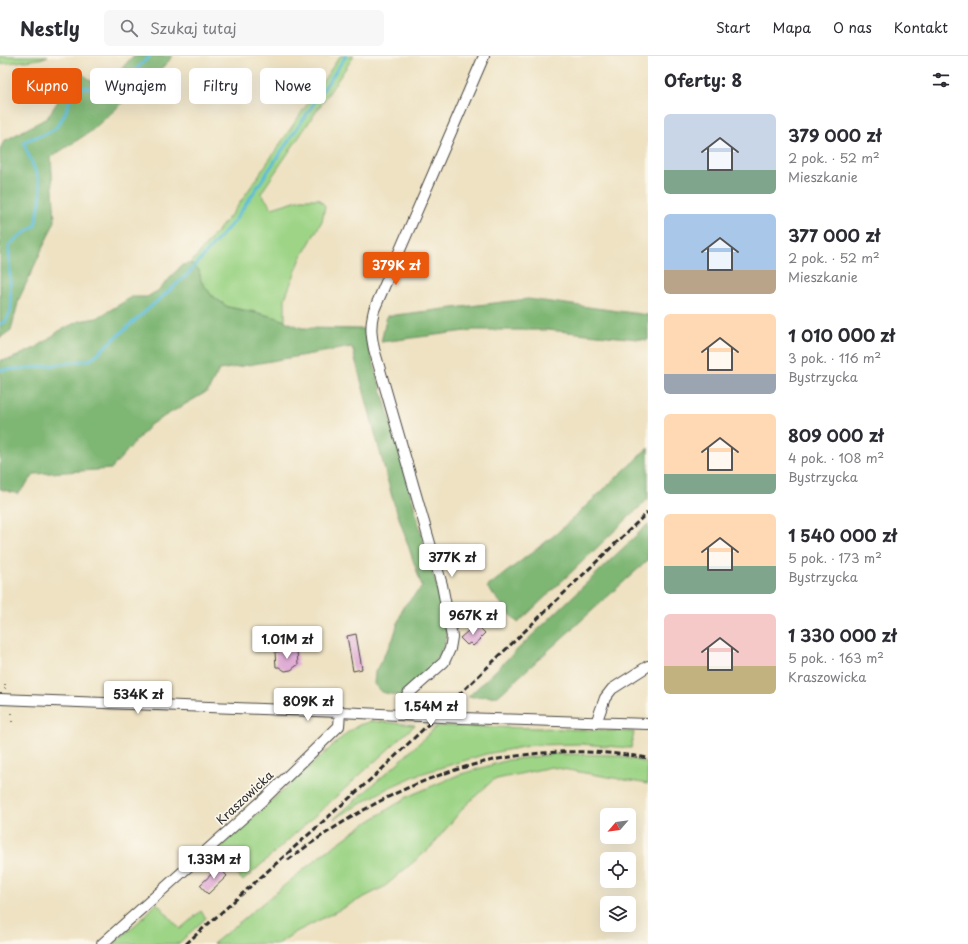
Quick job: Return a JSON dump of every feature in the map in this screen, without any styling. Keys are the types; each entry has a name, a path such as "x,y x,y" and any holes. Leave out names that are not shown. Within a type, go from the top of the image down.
{"street":[{"path":"400,715 403,703 408,694 444,662 450,649 452,637 442,585 374,349 371,337 371,325 374,310 484,56"},
{"path":"596,723 605,698 612,689 648,666"},
{"path":"0,699 648,724"},
{"name":"Kraszowicka","path":"102,944 260,802 334,731 339,726 340,712"}],"path":[{"path":"12,722 13,700"}],"green space":[{"path":"0,56 48,56 40,59 0,64"},
{"path":"133,56 173,56 162,68 122,68"},
{"path":"340,56 354,56 326,97 326,77"},
{"path":"82,73 90,80 90,104 121,104 90,132 51,157 55,221 19,299 11,330 0,338 0,149 4,141 47,118 56,104 82,104"},
{"path":"307,104 321,104 261,193 272,208 301,199 319,199 325,206 322,221 301,258 285,298 285,321 256,312 228,307 212,296 201,281 199,270 191,263 235,210"},
{"path":"191,263 199,270 201,281 212,296 228,307 275,317 302,328 368,329 365,336 443,608 446,628 446,637 443,646 434,663 422,677 400,696 381,692 374,684 375,672 393,639 403,607 422,587 392,497 352,347 219,370 208,391 151,424 111,469 35,474 18,494 0,489 0,360 11,359 37,347 59,331 79,321 97,318 132,297 147,297 159,290 182,265"},
{"path":"528,299 648,315 648,340 547,330 474,330 381,342 387,316"},
{"path":"648,448 648,499 518,623 487,587 556,534"},
{"path":"648,524 648,560 498,696 468,697"},
{"path":"372,721 415,725 243,881 216,851 348,732 359,725"},
{"path":"437,726 634,732 631,748 581,744 533,745 486,754 417,775 388,788 334,819 399,762"},
{"path":"555,754 615,755 648,763 648,784 551,767 493,780 464,807 430,848 384,887 294,933 278,944 213,944 319,857 363,825 409,796 458,775 508,760"},
{"path":"157,903 180,929 201,911 206,918 178,944 113,944 144,917"}],"building":[{"path":"476,624 485,633 473,646 470,643 467,645 460,638"},
{"path":"356,634 362,669 353,671 347,636"},
{"path":"297,650 298,665 291,670 285,671 279,667 276,667 275,652"},
{"path":"219,867 227,876 208,894 200,885"}],"waterway":[{"path":"0,324 6,321 11,310 9,245 35,226 40,200 40,185 24,142 48,133 58,125 74,90 86,87 106,91 113,88 122,83 150,56"},
{"path":"0,370 31,368 90,360 187,275 235,220 346,56"}],"railway":[{"path":"206,926 381,770 648,512"},
{"path":"288,860 329,831 371,806 414,785 458,769 502,758 549,753 597,752 648,758"},
{"path":"186,944 210,922"}]}
